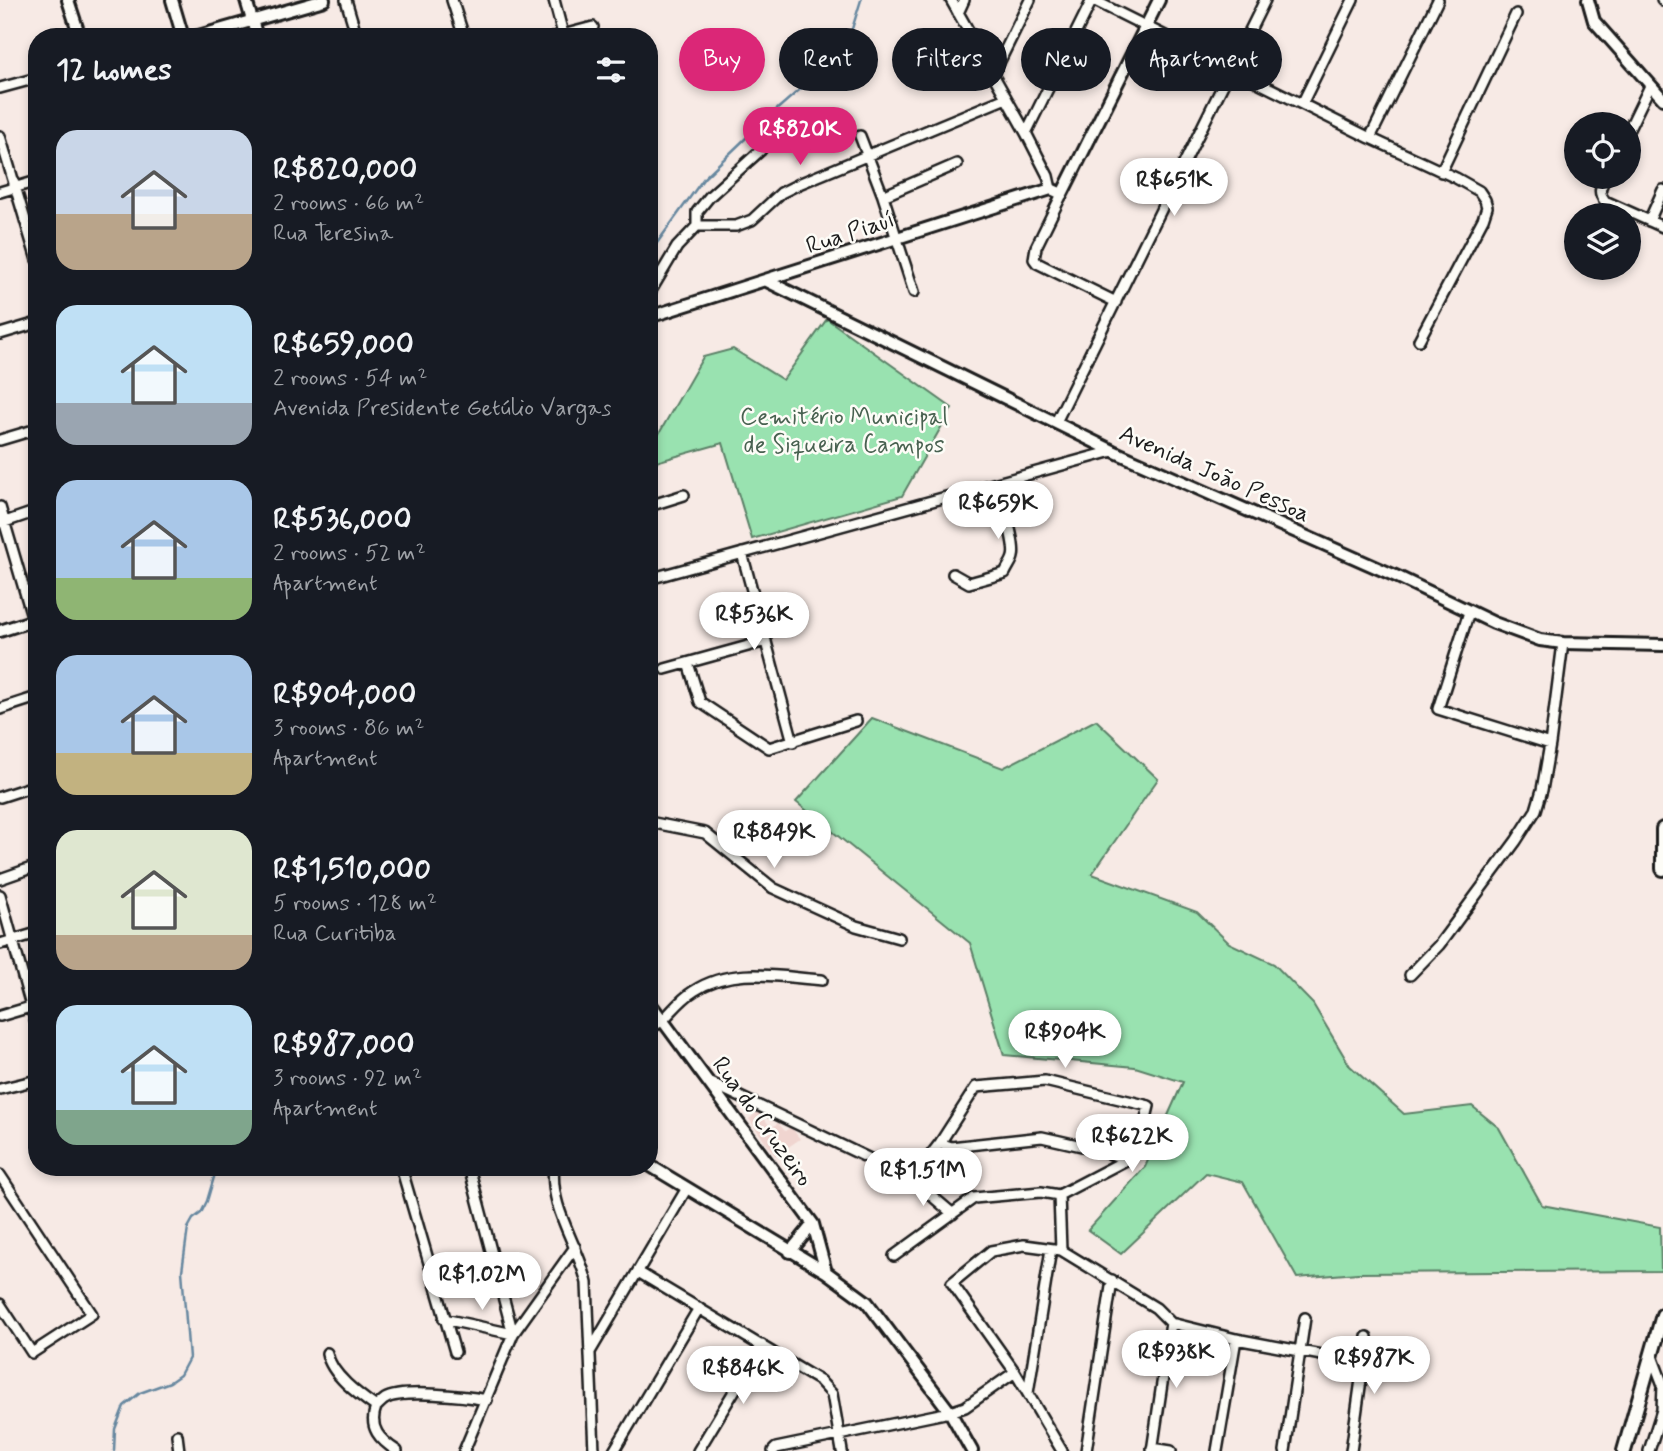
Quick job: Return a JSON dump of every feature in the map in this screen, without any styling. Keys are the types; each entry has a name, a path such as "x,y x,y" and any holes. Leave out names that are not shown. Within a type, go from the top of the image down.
{"main road":[{"path":"1663,829 1663,869"},
{"path":"1624,1451 1663,1315"}],"street":[{"path":"68,0 77,28"},
{"path":"172,0 180,28"},
{"path":"246,0 254,28"},
{"path":"224,28 324,0"},
{"path":"346,0 354,28"},
{"path":"452,0 461,28"},
{"path":"554,0 558,28"},
{"path":"951,0 966,28"},
{"path":"958,13 964,0"},
{"path":"1007,47 1030,0"},
{"path":"1026,133 1093,0 1146,28 1159,0"},
{"path":"1251,28 1265,0"},
{"path":"1302,104 1353,0"},
{"path":"1370,138 1438,0"},
{"path":"1588,0 1594,21 1663,99"},
{"path":"1441,172 1516,14"},
{"path":"1116,302 1037,263 1034,253 1057,192 1125,67"},
{"path":"0,88 28,80"},
{"path":"1637,112 1650,86"},
{"path":"1002,91 1057,192"},
{"path":"1056,422 1220,91"},
{"path":"1276,91 1456,178 1479,191 1486,200 1483,219 1419,340"},
{"path":"697,226 736,226 752,220 781,194 867,155 1006,98"},
{"path":"0,136 28,229"},
{"path":"860,136 883,196 914,292"},
{"path":"658,279 677,247 697,226 697,212 710,196 761,150"},
{"path":"883,196 957,164"},
{"path":"0,192 28,184"},
{"path":"1599,189 1605,201 1663,227"},
{"path":"1649,221 1663,190"},
{"name":"Rua Piauí","path":"658,314 897,238 1057,192"},
{"name":"Avenida João Pessoa","path":"767,281 1113,451 1516,632 1540,640 1563,643 1663,645"},
{"path":"0,334 28,326"},
{"path":"0,440 28,432"},
{"path":"658,577 1113,451"},
{"path":"953,575 970,583 1005,573 1014,557 1013,538 997,483"},
{"path":"658,503 684,495"},
{"path":"0,507 2,523 28,599"},
{"path":"2,523 28,514"},
{"path":"742,554 793,742"},
{"path":"1469,612 1438,709 1550,744"},
{"path":"0,631 28,621"},
{"path":"665,669 766,641"},
{"path":"1410,975 1440,944 1536,810 1550,744 1563,643"},
{"path":"688,663 700,702 769,748 856,721"},
{"path":"0,709 28,700"},
{"path":"0,797 28,788"},
{"path":"658,824 705,833 773,888 856,926 899,938"},
{"path":"0,879 28,869"},
{"path":"0,895 11,941 28,989"},
{"path":"0,944 28,936"},
{"path":"658,1023 692,992 716,979 746,974 822,980"},
{"path":"0,1016 28,1008"},
{"name":"Rua do Cruzeiro","path":"658,1015 711,1083 813,1224 826,1272"},
{"path":"894,1255 974,1198 1041,1192 1059,1195 1126,1160 1140,1143 1149,1106 1045,1081 976,1087 940,1143 912,1179"},
{"path":"0,1089 28,1082"},
{"path":"711,1083 912,1179 953,1214"},
{"path":"940,1143 951,1147 1042,1137 1104,1151 1126,1160"},
{"path":"658,1170 826,1272 867,1302 950,1412 972,1451"},
{"path":"0,1175 92,1314 32,1353 0,1304"},
{"path":"404,1176 455,1352"},
{"path":"471,1176 513,1334"},
{"path":"554,1176 554,1193 586,1283 594,1451"},
{"path":"590,1352 687,1188"},
{"path":"1028,1393 1056,1249 1059,1195"},
{"path":"790,1252 813,1224"},
{"path":"1062,1451 1015,1372 952,1283 991,1251 1024,1245 1056,1249 1156,1308 1171,1323 1236,1339 1364,1363"},
{"path":"464,1451 513,1334 575,1247"},
{"path":"638,1272 820,1381 832,1394 842,1451"},
{"path":"1086,1451 1112,1280"},
{"path":"614,1451 699,1308"},
{"path":"1285,1451 1305,1318"},
{"path":"444,1319 513,1334"},
{"path":"1171,1323 1152,1449 1171,1451"},
{"path":"1351,1451 1367,1337"},
{"path":"1217,1451 1236,1339"},
{"path":"698,1451 762,1345"},
{"path":"327,1353 329,1361 341,1376 358,1394 376,1407"},
{"path":"1649,1451 1661,1410 1663,1385 1651,1354"},
{"path":"774,1450 950,1412 965,1407 1015,1372"},
{"path":"397,1451 379,1438 374,1429 376,1407 385,1399 395,1396 439,1395 486,1400"},
{"path":"177,1435 179,1451"}],"shaded area":[{"path":"759,1111 771,1128 778,1123 785,1131 791,1127 800,1139 775,1156 749,1119"}],"green space":[{"name":"Cemitério Municipal de Siqueira Campos","path":"827,319 952,408 902,496 752,539 723,443 658,461 658,435 703,357 733,349 783,380"},
{"path":"872,718 1003,768 1096,720 1158,779 1092,874 1197,912 1229,943 1274,964 1313,1004 1350,1066 1404,1114 1472,1106 1499,1128 1542,1205 1660,1227 1661,1271 1358,1273 1297,1278 1243,1182 1206,1173 1121,1254 1088,1230 1145,1167 1183,1082 1135,1067 1004,1055 970,943 796,802"}],"waterway":[{"path":"658,242 704,178 828,65 843,47 861,0"},
{"path":"114,1451 115,1429 124,1406 140,1393 170,1382 180,1375 189,1358 182,1271 188,1228 193,1219 201,1213 214,1176"}]}
